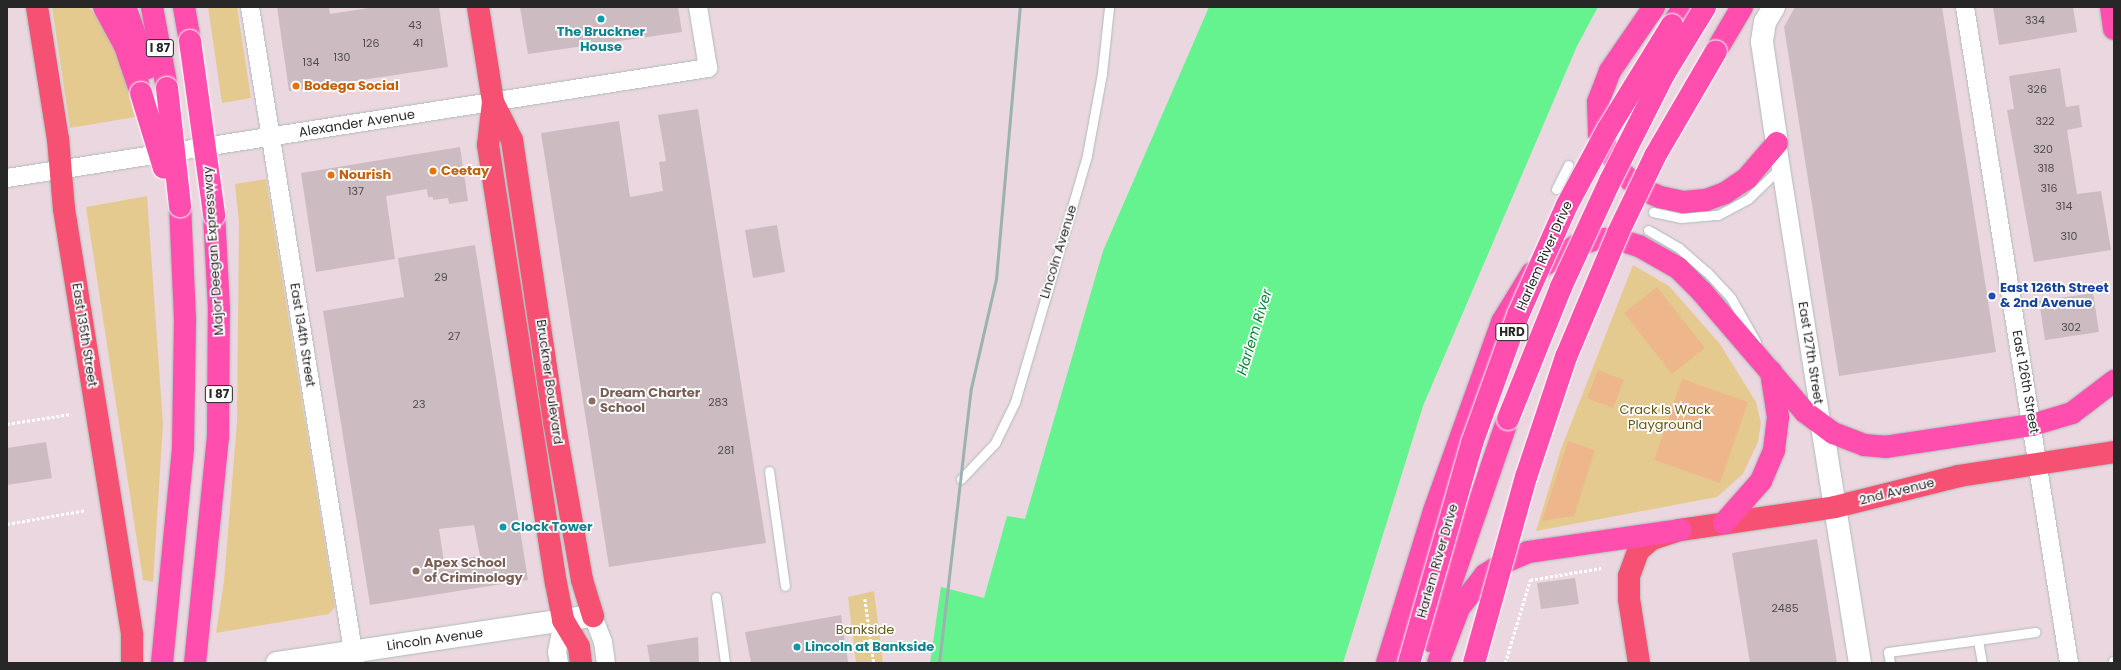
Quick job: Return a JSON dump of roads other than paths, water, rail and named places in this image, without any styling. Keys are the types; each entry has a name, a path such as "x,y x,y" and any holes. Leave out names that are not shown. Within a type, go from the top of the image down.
{"highway":[{"path":"104,7 125,46 153,91"},
{"path":"126,7 141,45 153,91 164,168 176,206"},
{"name":"I 87","path":"152,7 153,91 176,206 181,254 185,384 173,570 162,663"},
{"name":"Major Deegan Expressway","path":"184,7 214,215 219,301 219,406 206,573 195,663"},
{"path":"190,41 192,7"},
{"path":"1654,7 1610,71 1598,102 1598,134 1622,173 1641,189 1660,197 1684,202 1706,200 1725,193 1747,178 1777,143"},
{"path":"1425,663 1486,476 1561,287 1637,126 1705,7"},
{"path":"1474,663 1526,477 1566,357 1618,233 1652,162 1742,7"},
{"path":"2111,7 2114,29"},
{"name":"Harlem River Drive","path":"1409,663 1472,443 1518,315 1567,205 1608,129 1678,16"},
{"path":"1387,663 1434,511 1502,322 1524,284 1547,262 1567,249 1597,239 1617,239 1639,246 1691,280 1804,412 1822,426 1854,442 1879,447 2032,425 2072,413 2114,381"},
{"path":"1724,523 1760,481 1774,450 1778,417 1771,372"},
{"path":"1438,663 1459,608 1485,575 1505,562 1528,552 1680,530"}],"main road":[{"name":"East 135th Street","path":"37,7 60,170 132,635 132,663"},
{"name":"Bruckner Boulevard","path":"478,7 493,102 488,145 563,620"},
{"name":"East 127th Street","path":"1774,7 1765,22 1762,42 1777,143"},
{"name":"Bruckner Boulevard","path":"493,102 512,140 554,421 582,580 593,616"},
{"name":"East 127th Street","path":"1822,426 1860,663"},
{"name":"2nd Avenue","path":"1639,663 1629,599 1631,567 1644,545 1680,530 1835,507 1959,476 2114,452"},
{"name":"Lincoln Avenue","path":"277,663 354,658 563,620 593,616"},
{"path":"563,620 579,647 582,663"}],"street":[{"name":"East 134th Street","path":"250,7 354,658"},
{"name":"Alexander Avenue","path":"7,178 708,68 698,7"},
{"name":"East 126th Street","path":"1965,7 2069,663"},
{"name":"East 127th Street","path":"1777,143 1822,426"},
{"name":"Bruckner Boulevard","path":"593,616 603,642 606,663"},
{"name":"Bruckner Boulevard","path":"559,663 557,652 563,620"}],"lane":[{"name":"Lincoln Avenue","path":"961,479 995,443 1015,402 1087,155 1100,87 1109,7"},
{"path":"1556,189 1568,165"},
{"path":"1653,212 1693,219 1718,215 1748,198 1781,166"},
{"path":"1648,230 1693,259 1720,285 1742,316 1771,372"},
{"path":"769,471 785,586"},
{"path":"716,597 725,663"},
{"path":"1890,663 1888,652 2034,632"},
{"path":"1978,640 1982,663"}],"water":[{"name":"Harlem River","path":"1209,7 1598,7 1577,46 1423,406 1343,663 930,663 941,587 984,598 1007,516 1025,519 1103,251"}],"railway":[{"path":"939,663 971,388 996,279 1020,7"}],"place":[{"name":"The Bruckner House","path":"601,19"},
{"name":"Bodega Social","path":"296,86"},
{"name":"Ceetay","path":"433,171"},
{"name":"Nourish","path":"331,175"},
{"name":"East 126th Street & 2nd Avenue","path":"1992,296"},
{"name":"Dream Charter School","path":"592,401"},
{"name":"Clock Tower","path":"503,527"},
{"name":"Apex School of Criminology","path":"416,571"},
{"name":"Lincoln at Bankside","path":"797,647"}],"park label":[{"name":"Crack Is Wack Playground","path":"1665,418"},
{"name":"Bankside","path":"865,630"}]}
